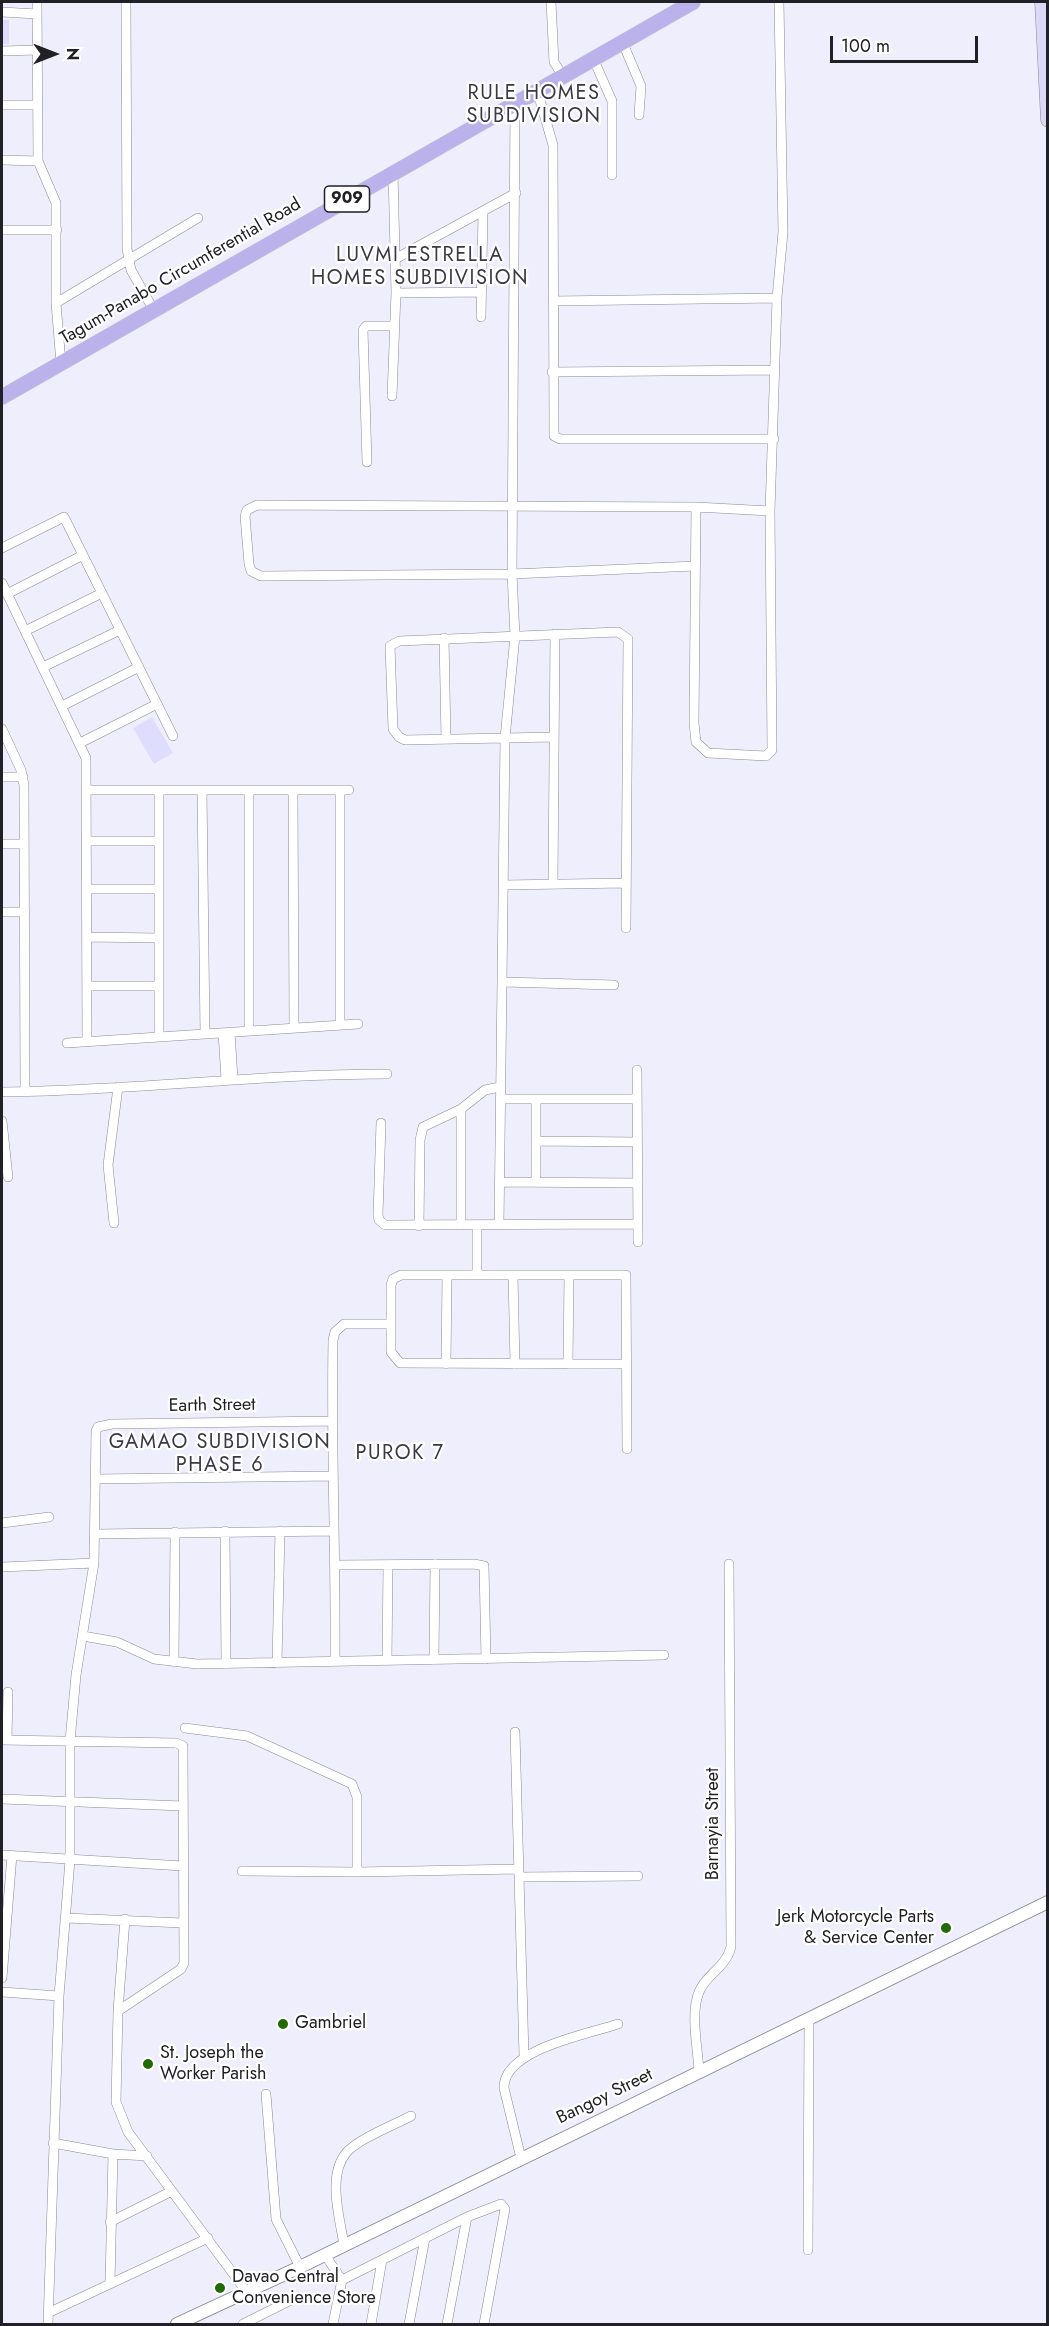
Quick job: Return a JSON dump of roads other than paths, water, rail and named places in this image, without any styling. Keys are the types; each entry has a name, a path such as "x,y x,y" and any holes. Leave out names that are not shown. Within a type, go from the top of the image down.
{"main road":[{"name":"Tagum-Panabo Circumferential Road","path":"2,397 693,2"},
{"path":"1042,2 1047,120"}],"street":[{"path":"37,2 38,161 56,203 56,303 61,363"},
{"path":"126,2 128,258 131,270 153,309"},
{"path":"551,2 552,54 556,68 562,75"},
{"path":"696,507 694,723 696,742 708,753 766,756 772,750 770,511 777,298 783,232 781,41 778,2"},
{"path":"2,12 37,14"},
{"path":"622,41 641,86 639,115"},
{"path":"2,51 37,50"},
{"path":"592,58 612,100 612,175"},
{"path":"537,90 553,146 552,372 553,432 557,438 774,439"},
{"path":"499,1225 505,738 515,636 512,573 515,102"},
{"path":"2,105 37,105"},
{"path":"2,160 38,161"},
{"path":"392,396 396,293 393,172"},
{"path":"395,259 516,193"},
{"path":"481,317 483,210"},
{"path":"56,303 198,218"},
{"path":"2,230 57,230"},
{"path":"396,293 480,292"},
{"path":"553,301 777,298"},
{"path":"366,462 363,330 366,326 393,326"},
{"path":"552,372 774,370"},
{"path":"695,566 512,573 261,576 251,571 249,564 245,516 247,510 257,505 696,507 770,511"},
{"path":"2,548 64,518 173,736"},
{"path":"7,594 83,555"},
{"path":"2,583 80,743 87,766 87,1041"},
{"path":"25,631 102,593"},
{"path":"43,667 120,630"},
{"path":"554,737 405,740 396,734 389,649 399,641 444,638 618,632 628,639 626,928"},
{"path":"553,884 555,634"},
{"path":"444,638 446,739"},
{"path":"62,706 139,667"},
{"path":"80,743 157,704"},
{"path":"2,729 23,777 25,1092"},
{"path":"2,777 23,777"},
{"path":"87,790 344,790 340,1025"},
{"path":"159,790 159,1037"},
{"path":"202,790 205,1034"},
{"path":"249,790 249,1031"},
{"path":"293,790 294,1028"},
{"path":"87,841 159,841"},
{"path":"2,844 24,844"},
{"path":"504,885 626,883"},
{"path":"87,889 159,889"},
{"path":"2,912 25,912"},
{"path":"87,937 159,938"},
{"path":"503,982 614,985"},
{"path":"87,986 159,986"},
{"path":"67,1042 358,1024"},
{"path":"226,1032 230,1079"},
{"path":"637,1070 638,1242"},
{"path":"2,1092 230,1079 387,1074"},
{"path":"114,1223 108,1165 118,1087"},
{"path":"419,1226 421,1132 428,1124 461,1109 480,1093 500,1087"},
{"path":"500,1099 637,1099"},
{"path":"536,1099 536,1182"},
{"path":"461,1109 461,1226"},
{"path":"2,1121 8,1177"},
{"path":"381,1123 379,1220 385,1225 638,1224"},
{"path":"536,1141 637,1142"},
{"path":"499,1182 638,1183"},
{"path":"477,1225 477,1275"},
{"path":"626,1364 405,1364 396,1361 391,1352 393,1279 401,1275 626,1275 627,1449"},
{"path":"446,1364 447,1275"},
{"path":"513,1275 515,1364"},
{"path":"568,1364 569,1275"},
{"path":"335,1662 336,1565 331,1421 335,1332 344,1324 390,1324"},
{"name":"Earth Street","path":"95,1479 98,1427 112,1424 331,1421"},
{"path":"48,2325 52,2143 59,1996 70,1860 70,1741 76,1675 94,1563 95,1479 333,1476"},
{"path":"2,1523 49,1517"},
{"path":"225,1531 225,1664"},
{"path":"277,1663 280,1531"},
{"path":"95,1534 334,1531"},
{"path":"174,1662 175,1532"},
{"path":"2,1567 94,1563"},
{"path":"387,1660 388,1564"},
{"path":"434,1660 435,1564"},
{"path":"336,1565 474,1564 485,1569 486,1659"},
{"name":"Barnayia Street","path":"699,2072 696,2005 699,1992 721,1968 731,1947 729,1564"},
{"path":"83,1636 117,1642 154,1659 225,1664 664,1655"},
{"path":"8,1692 4,1740 181,1744 184,1749 183,1923 185,1954 181,1969 118,2012"},
{"path":"185,1728 247,1736 352,1784 357,1797 357,1872"},
{"path":"515,1732 524,2056"},
{"path":"2,1799 183,1806"},
{"path":"2,1855 183,1866"},
{"path":"2,1978 12,1855"},
{"path":"242,1871 638,1876"},
{"name":"Bangoy Street","path":"177,2325 1047,1902"},
{"path":"65,1918 183,1923"},
{"path":"124,1919 118,2012 116,2102 128,2132 246,2291"},
{"path":"2,1992 59,1996"},
{"path":"808,2250 809,2018"},
{"path":"521,2158 508,2114 503,2081 509,2070 524,2056 618,2024"},
{"path":"266,2094 275,2212 280,2230 300,2267"},
{"path":"344,2245 337,2193 341,2162 354,2146 411,2116"},
{"path":"52,2143 113,2154 147,2157"},
{"path":"110,2283 113,2154"},
{"path":"110,2222 172,2191"},
{"path":"342,2280 467,2217 497,2204 504,2205 484,2325"},
{"path":"447,2325 467,2217"},
{"path":"48,2313 208,2238"},
{"path":"409,2325 425,2238"},
{"path":"325,2255 342,2280 333,2325"},
{"path":"371,2325 382,2260"},
{"path":"243,2325 293,2299"}],"place":[{"name":"Jerk Motorcycle Parts & Service Center","path":"946,1928"},
{"name":"Gambriel","path":"283,2024"},
{"name":"St. Joseph the Worker Parish","path":"148,2064"},
{"name":"Davao Central Convenience Store","path":"220,2288"}],"district":[{"name":"RULE HOMES SUBDIVISION","path":"534,106"},
{"name":"LUVMI ESTRELLA HOMES SUBDIVISION","path":"420,268"},
{"name":"GAMAO SUBDIVISION PHASE 6","path":"220,1454"},
{"name":"PUROK 7","path":"400,1454"}]}
